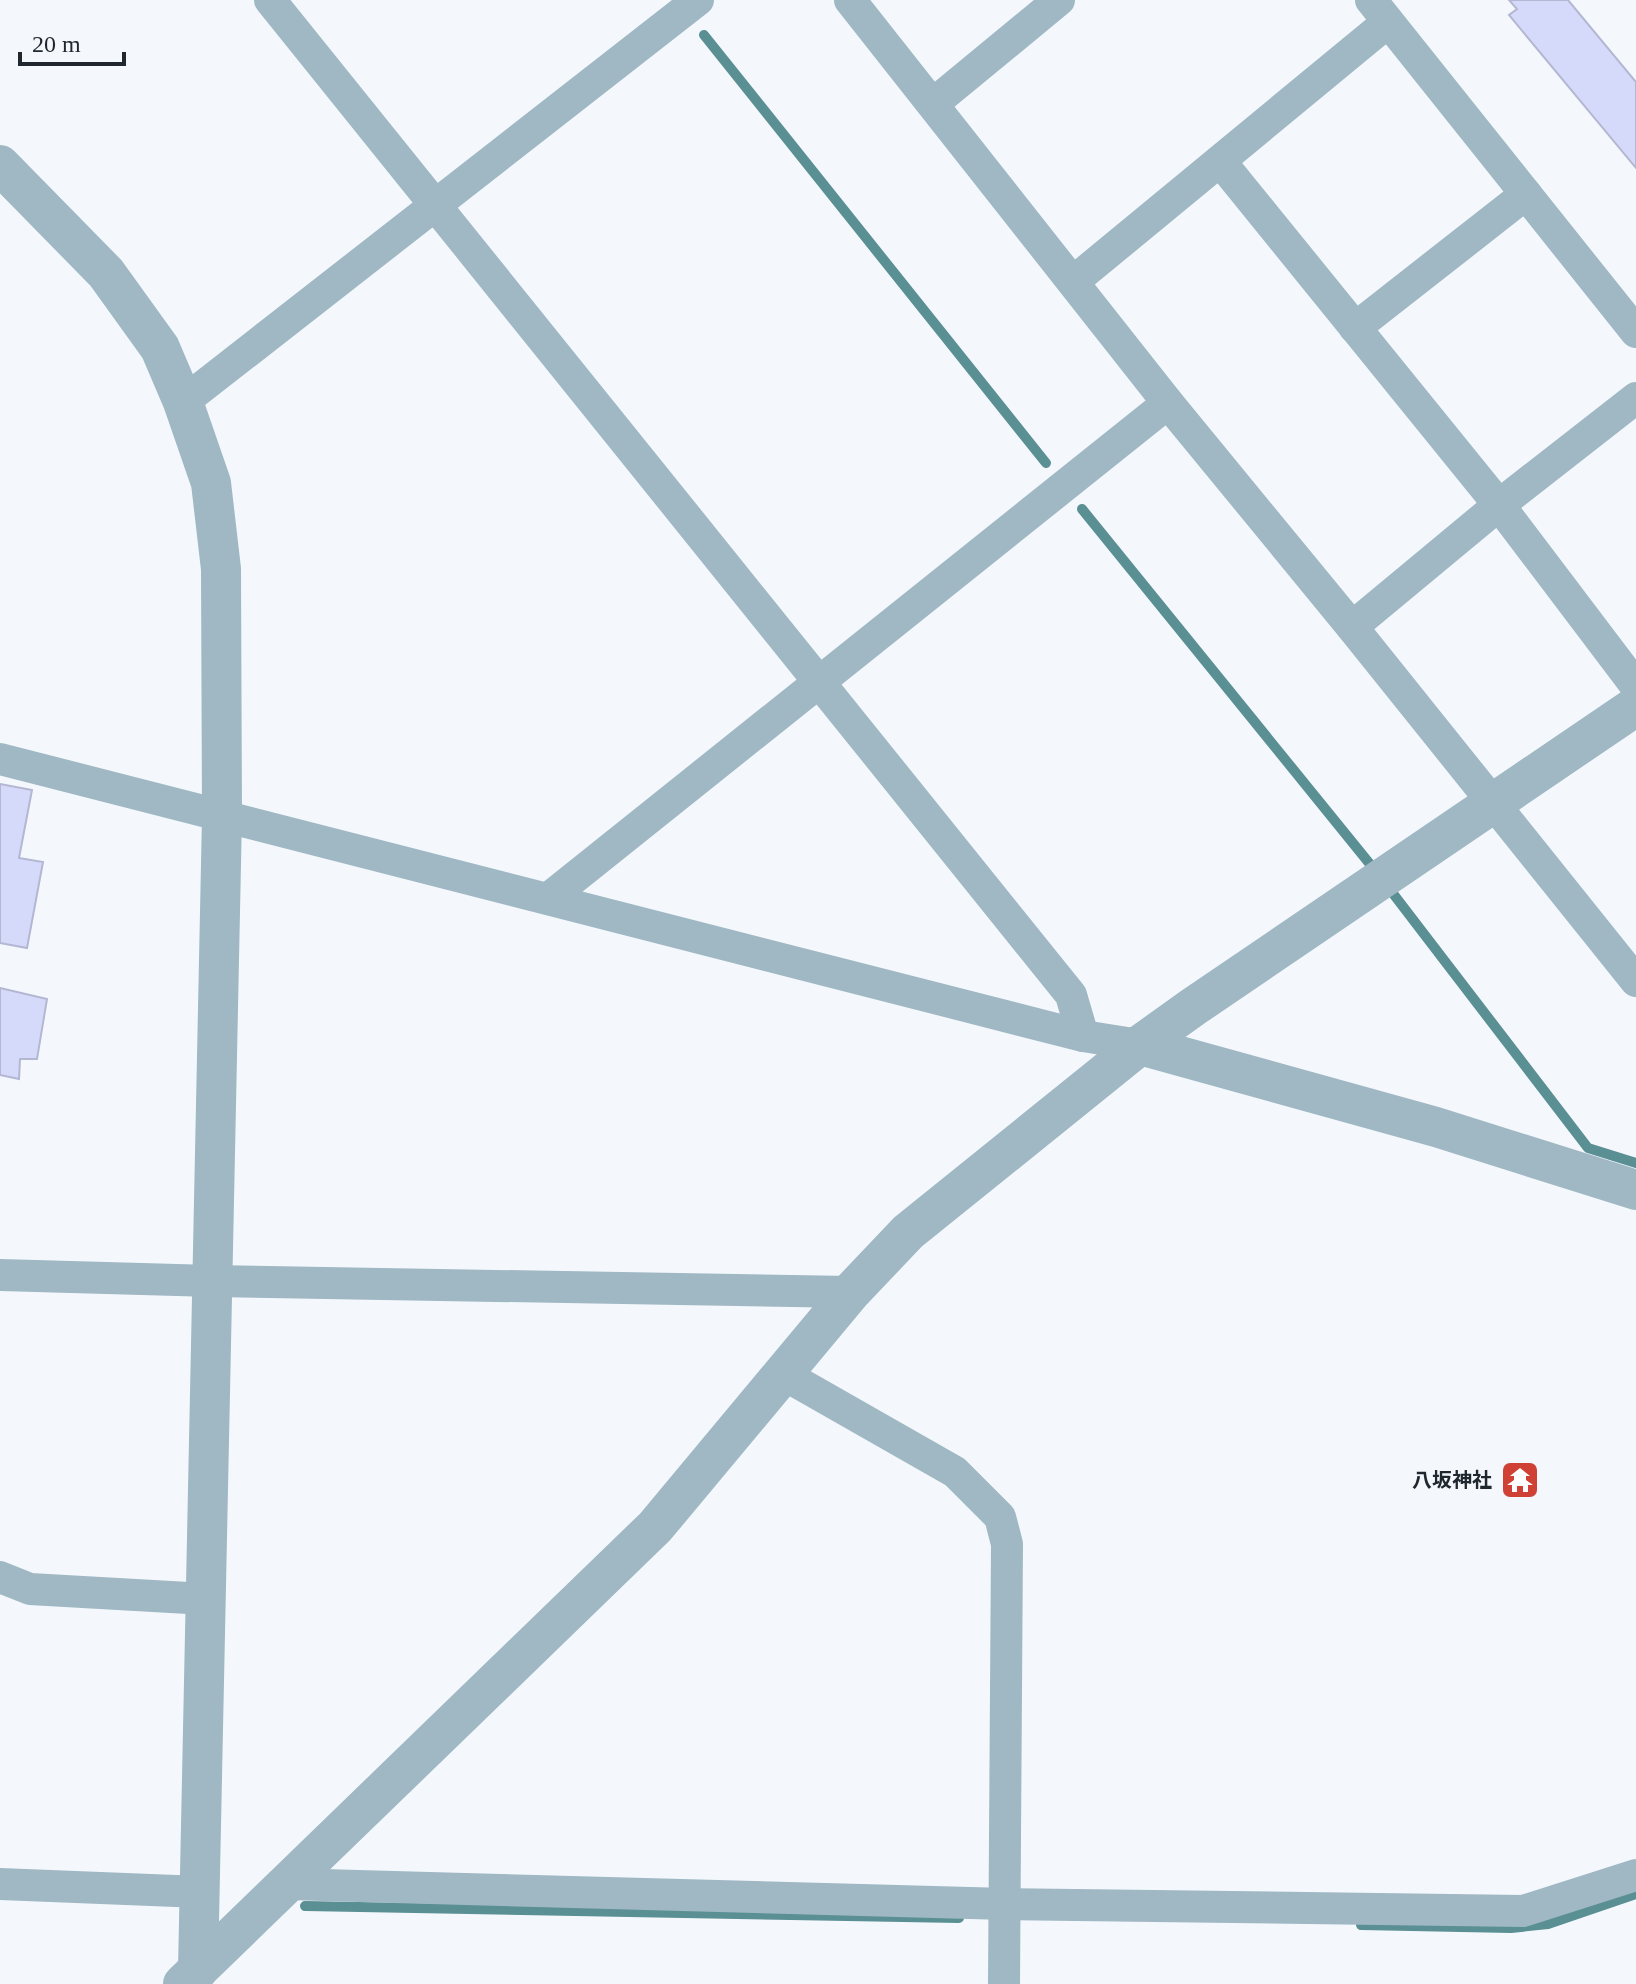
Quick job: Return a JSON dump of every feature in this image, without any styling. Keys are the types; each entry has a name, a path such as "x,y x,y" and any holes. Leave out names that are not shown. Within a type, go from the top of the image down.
{"street":[{"path":"270,0 1071,995 1083,1036"},
{"path":"183,402 698,0"},
{"path":"850,0 1168,403 1636,981"},
{"path":"934,103 1059,0"},
{"path":"1074,281 1220,161 1380,11 1636,332"},
{"path":"1220,161 1499,505 1636,686"},
{"path":"0,165 106,273 160,348 183,402 211,483 221,569 222,816 201,1892 193,1979"},
{"path":"1355,328 1526,194"},
{"path":"1352,627 1499,505 1636,398"},
{"path":"549,898 1168,403"},
{"path":"193,1979 655,1527 851,1292 908,1232 1140,1045 1636,706"},
{"path":"0,759 1083,1036 1140,1045 1436,1127 1636,1190"},
{"path":"0,1275 851,1292"},
{"path":"783,1374 955,1472 1000,1517 1007,1544 1004,1984"},
{"path":"0,1577 30,1589 206,1599"},
{"path":"287,1884 1006,1904 1523,1911 1636,1875"},
{"path":"0,1884 201,1892"}],"building":[{"path":"1509,0 1568,0 1636,82 1636,168 1509,15 1517,9"},
{"path":"0,784 32,790 19,858 43,862 27,948 0,943"},
{"path":"0,988 47,999 37,1059 20,1059 19,1079 0,1075"}],"waterway":[{"path":"704,35 1046,463"},
{"path":"1082,509 1378,874"},
{"path":"1388,887 1588,1148 1636,1163"},
{"path":"1361,1925 1511,1928 1548,1924 1636,1894"},
{"path":"305,1906 959,1918"}],"place":[{"name":"八坂神社","path":"1520,1480"}]}
